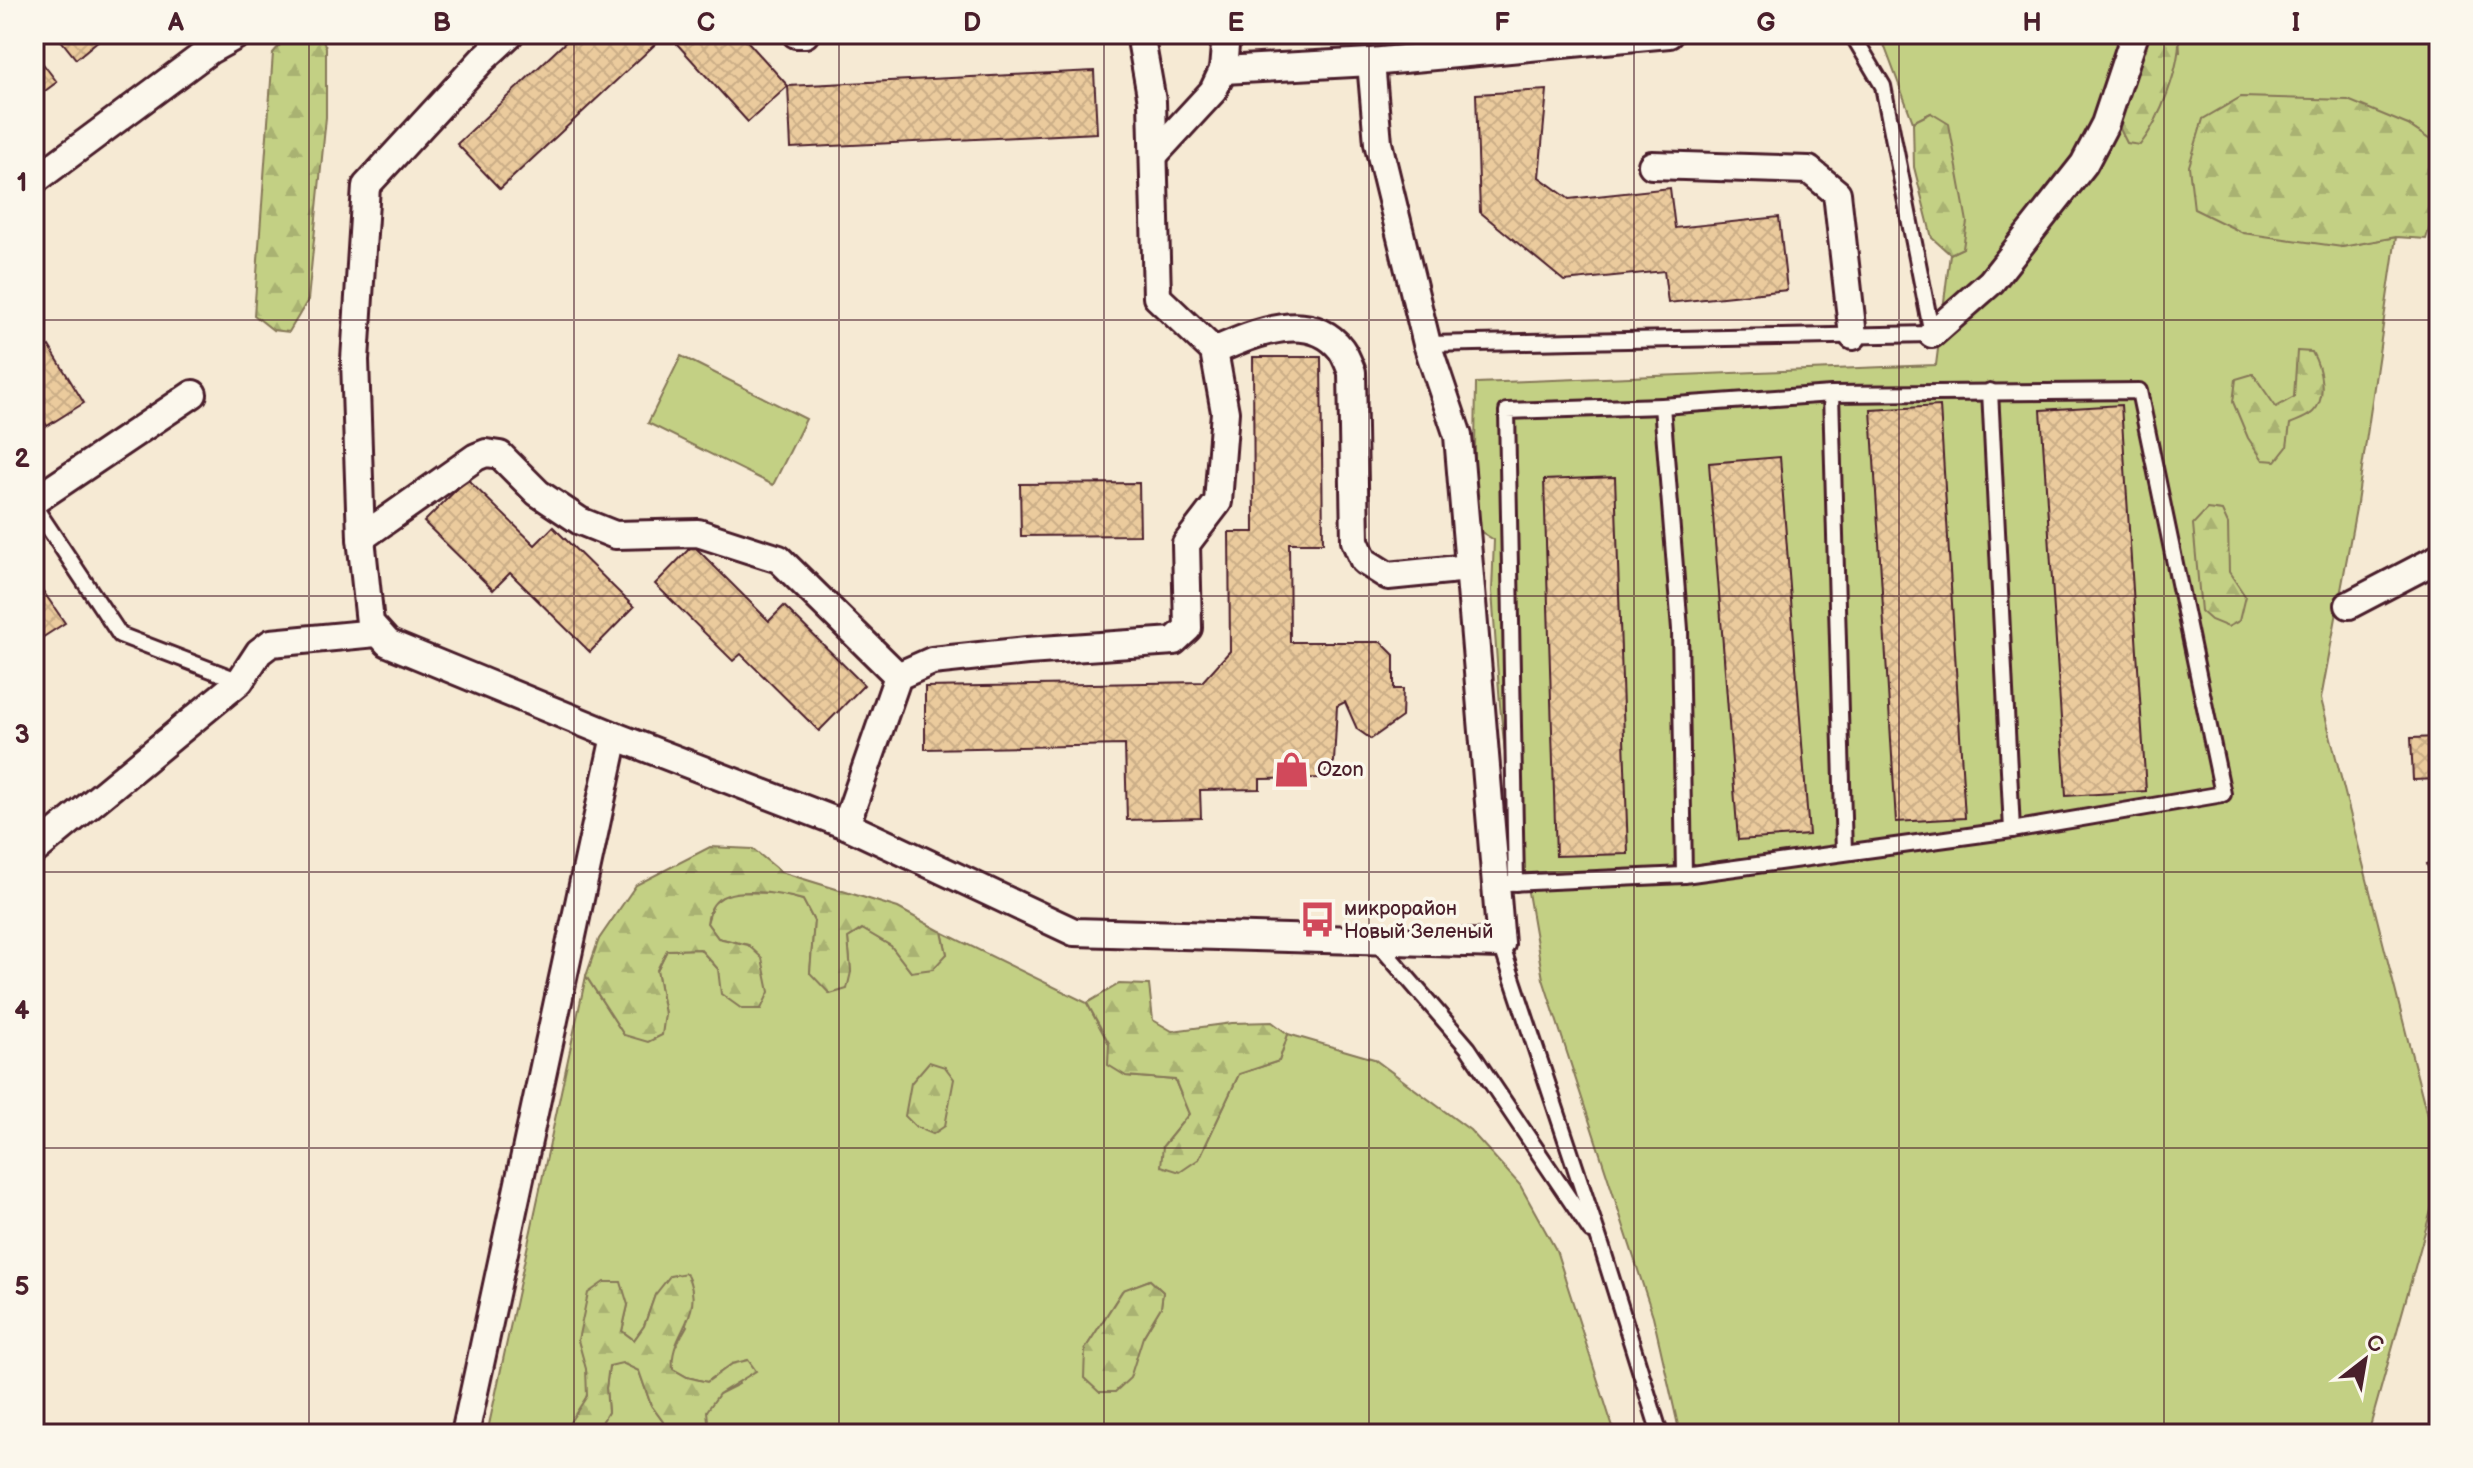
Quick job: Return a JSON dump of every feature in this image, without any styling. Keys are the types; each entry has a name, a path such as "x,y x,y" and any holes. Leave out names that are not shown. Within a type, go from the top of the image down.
{"street":[{"path":"34,181 210,50 239,34"},
{"path":"510,34 482,60 366,186 355,360 361,538 370,623 376,633 388,643 615,736 846,825 1074,932 1501,944 1506,883 1469,568 1458,436 1427,344 1378,143 1371,62"},
{"path":"796,34 805,34"},
{"path":"846,825 898,676 932,661 1174,641 1188,628 1186,544 1218,502 1225,412 1214,351 1157,297 1152,101 1140,34"},
{"path":"1154,155 1213,91 1223,70 1226,34"},
{"path":"1223,70 1371,62 1669,34"},
{"path":"1932,334 1991,282 2084,164 2105,124 2135,34"},
{"path":"1652,165 1809,170 1837,193 1853,336"},
{"path":"1214,351 1265,330 1292,327 1325,335 1342,350 1352,372 1355,541 1364,561 1388,576 1469,568"},
{"path":"34,504 193,394"},
{"path":"361,538 476,457 486,453 500,455 538,493 580,521 615,535 698,533 779,559 898,676"},
{"path":"2349,605 2439,558"},
{"path":"34,851 240,681 259,652 271,643 376,633"},
{"path":"465,1434 615,736"}],"lane":[{"path":"1427,344 1932,334 1883,86 1852,34"},
{"path":"1990,391 2012,830"},
{"path":"1990,391 2139,391 2223,794 2012,830 1684,875 1506,883 1507,411 1662,406 1831,394 1990,391"},
{"path":"1831,394 1844,853"},
{"path":"1662,406 1680,629 1684,875"},
{"path":"34,504 120,635 240,681"},
{"path":"1375,940 1468,1048 1602,1248"},
{"path":"1501,944 1660,1434"}],"green space":[{"path":"289,34 319,34 326,47 326,117 308,300 289,332 273,330 254,315 273,53"},
{"path":"1880,34 1896,42 1903,34 2148,34 2141,53 2180,52 2179,34 2439,34 2439,146 2408,125 2342,247 2396,237 2357,503 2321,699 2439,1162 2439,1182 2368,1434 1680,1434 1653,1316 1543,979 1507,771 1492,591 1494,540 1480,531 1474,514 1476,383 1936,365 1950,254 1963,248 1931,113 1913,122"},
{"path":"2148,34 2179,34 2179,47 2168,92 2155,122 2140,145 2127,143 2119,127"},
{"path":"2241,97 2348,100 2408,125 2439,146 2439,200 2426,239 2396,237 2342,247 2243,233 2194,209 2189,166 2203,119"},
{"path":"1931,113 1949,124 1967,222 1963,248 1950,254 1932,238 1914,167 1913,122"},
{"path":"2297,351 2312,352 2315,359 2322,383 2318,406 2305,418 2290,424 2287,447 2276,461 2263,460 2248,438 2233,402 2236,379 2253,374 2276,407 2294,397"},
{"path":"681,356 806,419 773,485 648,423"},
{"path":"2207,509 2222,511 2228,524 2229,572 2245,596 2239,621 2228,627 2211,620 2201,611 2193,524"},
{"path":"710,847 753,849 781,872 898,908 942,932 947,954 933,969 911,972 891,946 862,929 848,938 851,972 847,989 830,994 810,973 814,921 803,900 755,892 730,894 713,905 707,923 718,938 748,945 762,958 769,992 761,1009 742,1009 721,994 718,969 700,949 667,950 657,970 665,1014 662,1035 648,1042 624,1035 586,976 599,939 636,885"},
{"path":"729,892 777,893 803,900 814,921 810,973 851,972 848,938 863,929 891,946 911,972 947,954 942,932 1087,1003 1126,1076 1175,1080 1189,1114 1163,1146 1199,1159 1239,1074 1279,1061 1288,1034 1374,1059 1470,1130 1520,1185 1556,1250 1615,1434 713,1434 709,1431 706,1411 719,1394 739,1384 732,1364 707,1382 687,1377 673,1369 671,1354 687,1326 655,1295 644,1326 634,1340 622,1331 628,1305 578,1340 588,1391 568,1434 487,1434 586,976 624,1035 665,1014 657,970 667,950 700,949 718,969 748,945 718,938 707,923 713,904","holes":["1150,1280 1163,1292 1161,1307 1143,1337 1085,1349 1122,1291"]},
{"path":"1119,984 1149,985 1153,1020 1172,1031 1232,1023 1272,1022 1288,1034 1279,1061 1239,1074 1199,1159 1180,1172 1161,1166 1163,1146 1189,1114 1175,1080 1126,1076 1108,1065 1109,1043 1087,1003"},
{"path":"929,1062 945,1067 954,1079 945,1126 933,1134 916,1127 905,1116 911,1083"},
{"path":"686,1273 693,1301 676,1345 673,1369 687,1377 707,1382 732,1364 748,1360 756,1371 719,1394 707,1411 709,1431 713,1434 672,1434 651,1405 639,1371 622,1363 609,1366 606,1388 608,1412 595,1434 568,1434 570,1422 587,1396 586,1369 578,1340 588,1293 604,1282 621,1282 628,1305 622,1331 634,1340 644,1326 655,1295 670,1276"},
{"path":"1150,1280 1163,1292 1161,1307 1143,1337 1130,1378 1115,1392 1099,1392 1084,1378 1085,1349 1123,1290"},
{"path":"622,1362 639,1371 651,1405 672,1434 595,1434 608,1412 606,1388 609,1366"}],"building":[{"path":"56,34 106,34 76,59"},
{"path":"574,34 660,34 663,37 500,189 457,144"},
{"path":"687,34 741,34 788,86 748,122 677,44"},
{"path":"34,52 57,82 34,99"},
{"path":"1094,71 1097,133 791,148 788,86"},
{"path":"1547,90 1539,177 1569,199 1670,188 1675,228 1779,217 1787,290 1668,303 1664,271 1564,281 1480,212 1476,94"},
{"path":"49,346 84,403 47,426 34,404 34,356"},
{"path":"1253,357 1321,357 1323,543 1289,543 1290,642 1381,642 1394,655 1394,689 1403,689 1402,717 1371,739 1357,729 1345,702 1337,706 1334,762 1320,778 1260,779 1260,789 1200,790 1201,818 1127,820 1125,745 925,749 925,687 1202,682 1230,651 1229,532 1254,532"},
{"path":"2121,405 2146,791 2066,796 2041,410"},
{"path":"1940,406 1965,818 1896,822 1871,410"},
{"path":"1780,457 1809,835 1738,840 1709,463"},
{"path":"1615,477 1628,854 1556,856 1544,480"},
{"path":"467,479 535,545 553,527 634,607 590,652 510,573 493,590 424,522"},
{"path":"1139,483 1140,535 1021,536 1020,484"},
{"path":"693,545 769,621 784,606 864,685 819,731 741,654 733,661 655,584"},
{"path":"34,578 65,623 34,643"},
{"path":"2439,737 2439,779 2413,780 2411,738"},
{"path":"2439,860 2439,901 2438,901 2427,864"}],"place":[{"name":"Ozon","path":"1291,769"},
{"name":"микрорайон Новый Зеленый","path":"1318,919"}]}
